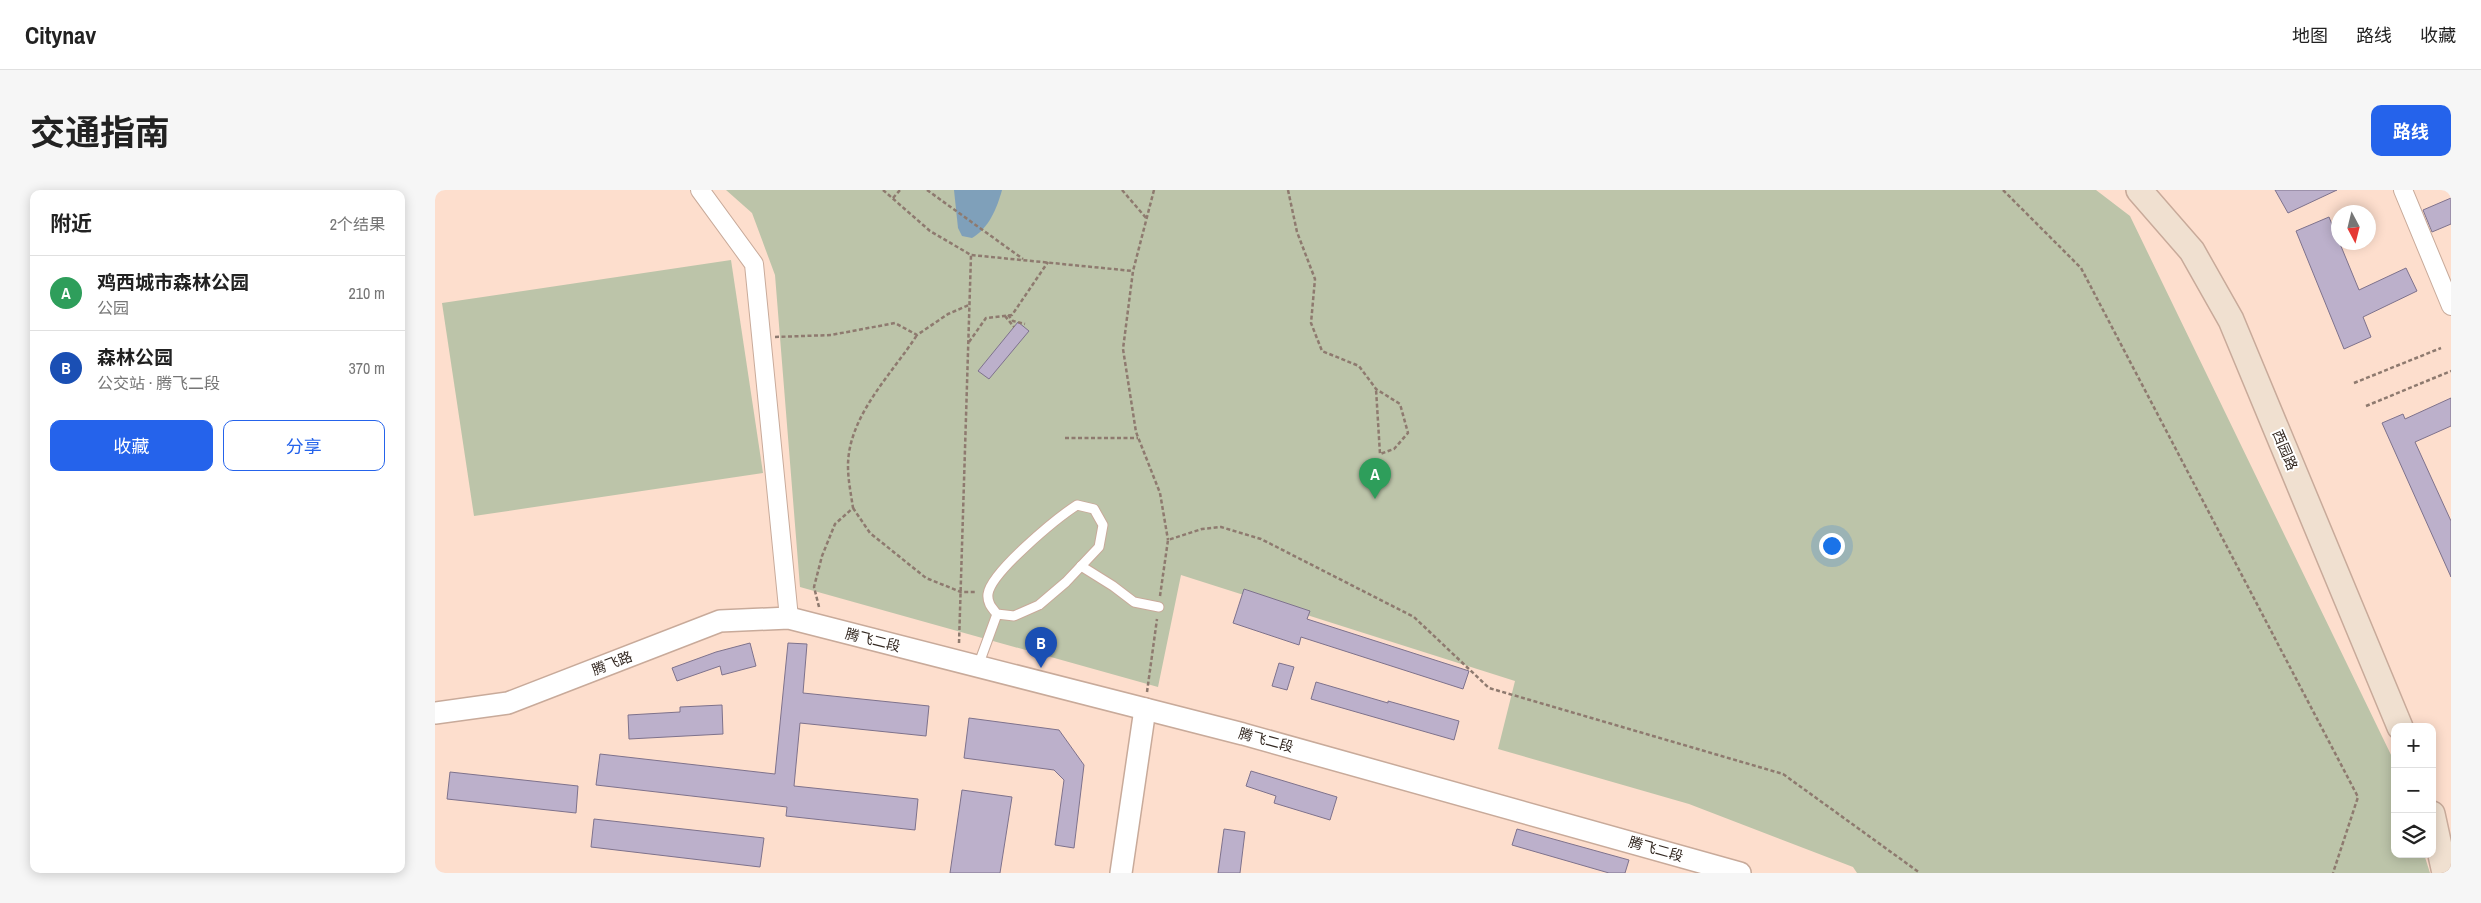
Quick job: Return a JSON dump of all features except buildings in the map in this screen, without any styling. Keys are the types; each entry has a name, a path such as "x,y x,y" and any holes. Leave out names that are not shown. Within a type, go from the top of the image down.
{"main road":[{"name":"西园路","path":"2139,190 2192,251 2231,320 2398,723"},
{"path":"2436,832 2445,873"}],"street":[{"path":"700,190 754,264 789,618"},
{"path":"2403,190 2451,306"},
{"name":"腾飞二段","path":"789,618 1383,772 1740,873"},
{"name":"腾飞路","path":"435,713 508,703 720,621 789,618"},
{"path":"1121,873 1145,709"}],"lane":[{"path":"1077,505 1094,509 1103,525 1099,548 1081,566 1039,605 1014,616 997,614 990,606 988,593 998,574 1056,518 1077,505"},
{"path":"1081,566 1134,602 1159,607"},
{"path":"968,664 997,614"}],"path":[{"path":"883,190 930,231 971,255 1133,271"},
{"path":"893,198 900,190"},
{"path":"927,190 1024,260"},
{"path":"1122,190 1147,219"},
{"path":"1145,709 1168,540 1161,493 1139,438 1123,349 1133,271 1154,190"},
{"path":"1288,190 1297,232 1315,279 1311,324 1322,351 1359,366 1376,389 1401,404 1408,433 1394,449 1380,454 1376,389"},
{"path":"2003,190 2081,268 2358,797 2333,873"},
{"path":"968,664 961,592 971,255"},
{"path":"968,343 986,318 1012,315 1047,262"},
{"path":"969,305 948,314 917,335 905,354 871,398 853,439 848,465 853,508 870,533 926,578 961,592 988,593"},
{"path":"1006,316 1013,321 1025,324"},
{"path":"1006,316 1014,327"},
{"path":"761,337 831,335 895,324 917,335"},
{"path":"2354,383 2441,348"},
{"path":"2366,406 2451,371"},
{"path":"1065,438 1139,438"},
{"path":"825,628 814,588 820,564 835,524 853,508"},
{"path":"1168,540 1202,530 1221,527 1261,539 1414,617 1489,688 1783,774 1920,873"}],"green space":[{"path":"726,190 2096,190 2130,216 2391,755 2391,858 2425,858 2430,873 1857,873 1853,867 1689,804 1498,749 1515,681 1181,575 1158,687 800,587 775,275 752,213"},
{"path":"731,260 763,473 474,516 442,303"}],"water":[{"path":"954,190 1002,190 998,204 988,223 972,238 962,236 958,228"}],"place":[{"name":"鸡西城市森林公园","path":"1375,499"},
{"name":"森林公园","path":"1041,668"}]}
